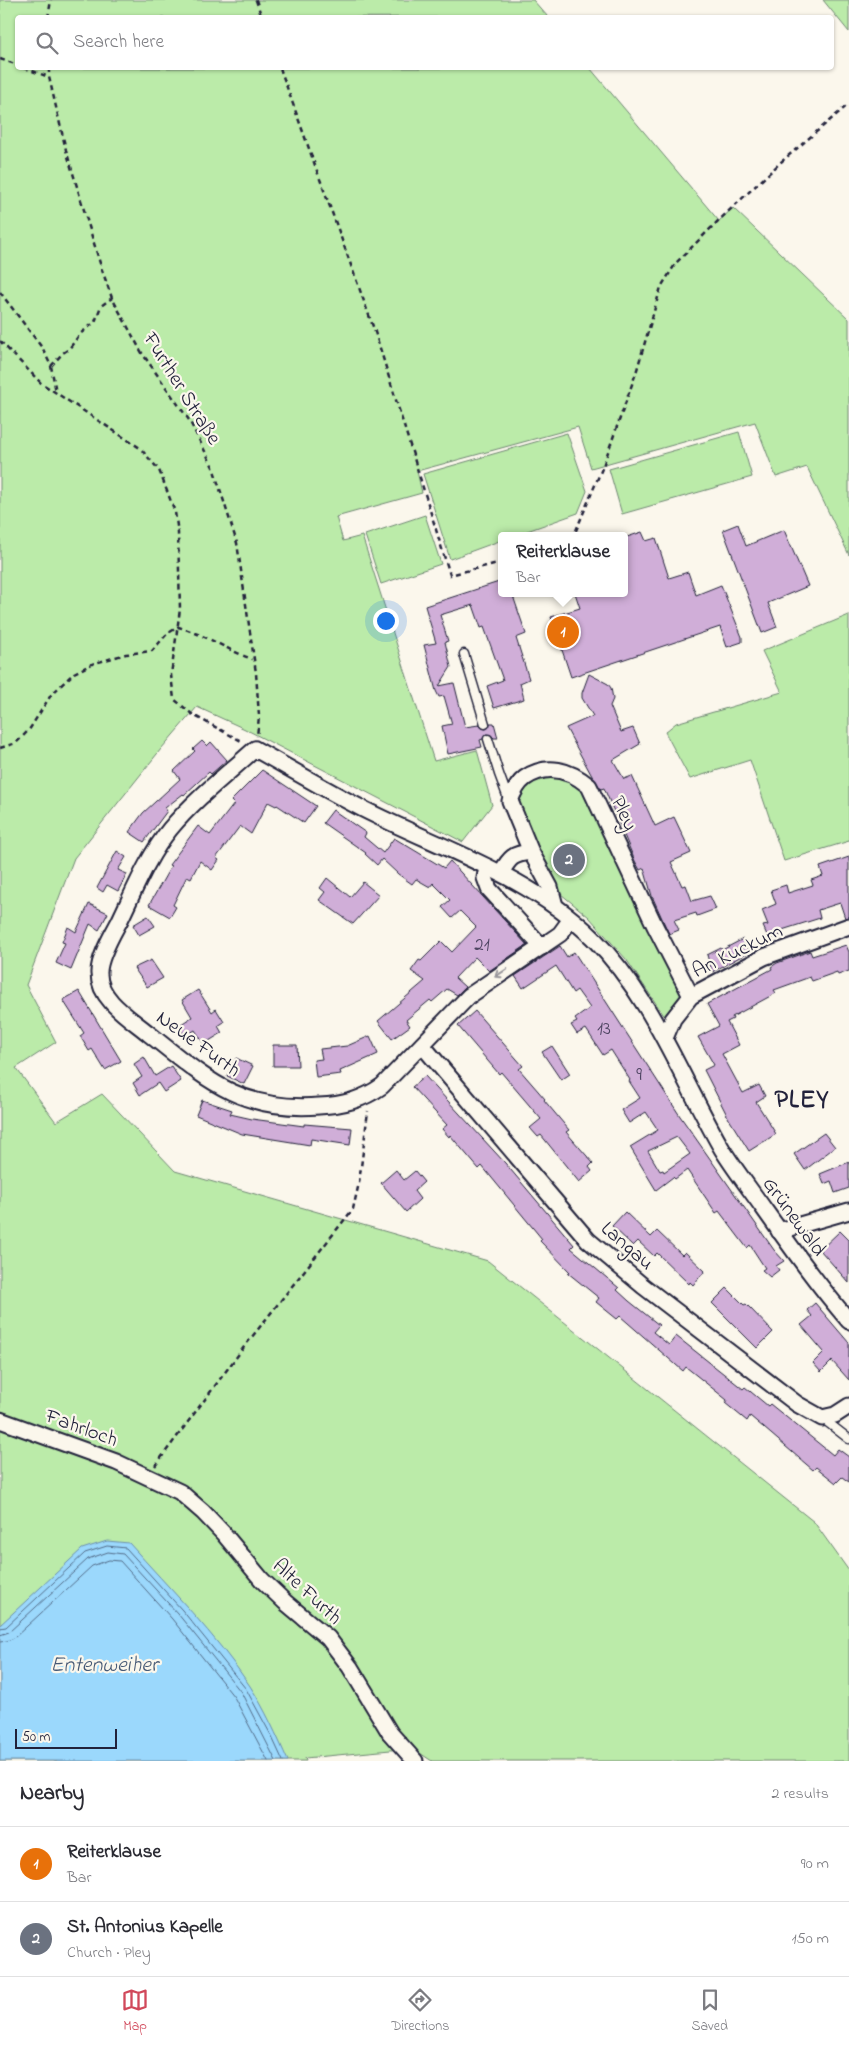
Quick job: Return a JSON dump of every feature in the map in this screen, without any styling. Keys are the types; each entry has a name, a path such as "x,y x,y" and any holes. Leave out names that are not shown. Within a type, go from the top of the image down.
{"street":[{"path":"255,749 363,809 502,873 556,906 593,939 618,968 665,1038"},
{"name":"Neue Furth","path":"255,749 189,808 169,830 150,859 111,937 98,973 100,986 106,996 124,1014 202,1076 236,1095 266,1105 301,1108 344,1104 370,1094 382,1086 469,996 560,934 571,919"},
{"name":"Pley","path":"510,801 524,779 540,771 560,770 577,776 589,786 655,926 691,996"},
{"path":"510,801 531,852 550,887 556,906"},
{"path":"502,873 507,862 516,854 531,852"},
{"path":"487,867 485,878 489,889 542,947"},
{"name":"An Kuckum","path":"665,1038 674,1019 691,996 764,957 849,926"},
{"name":"Grünewald","path":"665,1038 724,1151 813,1278 849,1321"},
{"name":"Langau","path":"422,1045 588,1240 643,1286 797,1404 822,1418"},
{"path":"779,1231 849,1211"},
{"path":"822,1418 836,1415 849,1406"},
{"name":"Fahrloch","path":"0,1420 116,1462 148,1476"},
{"name":"Alte Furth","path":"148,1476 180,1492 203,1512 262,1580 328,1638 350,1667 390,1733 414,1761"}],"lane":[{"path":"464,654 485,724"},
{"path":"488,739 501,782 510,801"},
{"path":"822,1418 849,1439"}],"path":[{"path":"48,15 51,0"},
{"path":"256,0 261,15"},
{"path":"0,59 15,64"},
{"path":"30,70 49,77"},
{"name":"Further Straße","path":"49,70 66,150 112,298 142,353 189,420 214,467 237,543 252,658 256,672 259,716 255,749"},
{"path":"281,70 375,332 450,575 498,563"},
{"path":"575,532 603,466 636,373 662,287 676,263 716,222 781,162 849,104"},
{"path":"0,292 43,349 51,366 56,392"},
{"path":"51,366 62,353 69,349 80,334 95,322 101,306 112,298"},
{"path":"0,341 41,383 140,448 159,470 168,489 176,519 179,556 180,609 171,676 174,699 193,715 255,749"},
{"path":"0,748 16,743 29,730 51,696 74,674 92,664 126,654 152,651 167,634 178,627 193,631 233,652 252,658"},
{"path":"148,1476 244,1347 354,1209 370,1094"}],"green space":[{"path":"0,0 533,0 546,15 15,15 15,70 592,70 719,221 733,208 849,319 849,555 807,467 776,477 755,422 591,468 578,427 417,471 422,493 336,517 343,541 362,536 434,761 477,750 492,805 463,842 245,729 197,707 74,858 26,985 56,1042 16,1068 56,1122 102,1094 175,1171 488,1261 814,1522 849,1571 849,1761 432,1761 412,1748 305,1758 306,1761 0,1761"},
{"path":"823,0 849,0 849,32"},
{"path":"739,432 752,477 622,514 609,469"},
{"path":"567,433 587,491 578,513 524,532 498,532 498,541 450,559 423,474"},
{"path":"425,515 441,564 381,584 365,535"},
{"path":"849,615 849,841 784,861 750,760 690,779 665,732 676,723 782,692 762,651"},
{"path":"559,774 574,781 585,792 682,994 673,1011 665,1017 626,959 589,917 561,894 518,808 523,792 531,782 542,776"}],"water":[{"name":"Entenweiher","path":"107,1541 129,1543 223,1649 250,1686 288,1761 0,1761 0,1625 82,1549"}],"building":[{"path":"738,524 746,546 784,530 808,586 768,603 777,627 762,633 723,530"},
{"path":"642,532 646,541 656,538 669,578 688,572 696,595 721,585 742,637 742,642 727,647 720,627 571,677 551,617 580,608 576,597 628,597 628,537"},
{"path":"498,582 498,597 513,597 526,634 516,638 529,679 520,683 524,699 494,708 487,686 503,680 484,627 481,628 473,605 440,615 448,641 445,642 451,667 439,686 454,683 465,727 479,725 486,729 490,723 494,723 498,738 486,734 480,740 482,747 448,754 442,726 452,724 444,696 439,697 436,691 424,645 436,643 425,606"},
{"path":"589,674 608,684 611,688 613,699 610,706 621,732 633,728 640,744 613,760 624,779 632,776 655,826 674,817 691,853 671,862 682,886 686,885 692,901 710,896 716,909 697,916 696,913 674,920 679,930 669,934 652,896 644,868 640,870 635,861 604,788 601,789 592,776 566,728 593,716 582,698"},
{"path":"202,741 207,746 211,742 227,760 211,774 209,772 184,795 165,808 167,811 144,842 129,832 143,813 180,779 174,771 195,751 193,749"},
{"path":"262,770 316,806 304,823 277,805 268,802 251,834 240,826 216,858 219,860 212,870 200,861 191,878 187,876 173,905 176,907 170,917 149,905 171,866 169,865 198,826 210,835 234,804 231,801"},
{"path":"333,810 366,833 364,837 383,853 394,838 444,868 450,861 527,945 489,971 475,957 455,978 465,987 457,995 447,989 432,1002 430,1000 406,1020 410,1026 392,1039 378,1021 425,981 411,971 419,960 421,961 441,941 452,952 476,927 460,911 452,918 442,907 450,900 433,883 430,887 416,879 412,884 382,859 377,865 366,853 323,823"},
{"path":"569,850 578,865 568,870 560,855"},
{"path":"117,851 126,857 118,870 127,874 118,891 107,885 103,892 97,888"},
{"path":"849,857 849,917 845,918 840,903 818,910 820,918 782,930 783,934 769,940 763,926 768,925 762,910 776,904 771,890 786,885 788,893 813,885 811,880 823,876 820,867"},
{"path":"327,878 350,897 363,882 379,895 353,924 319,900 325,892 320,888"},
{"path":"89,904 108,913 99,930 90,924 71,970 56,963 65,943 62,942 68,927 76,932"},
{"path":"148,916 155,926 139,935 133,925"},
{"path":"743,939 749,952 712,972 707,955 721,948 722,950"},
{"path":"846,945 849,952 849,971 838,975 837,972 812,981 810,977 774,990 776,993 732,1017 733,1019 727,1022 739,1045 722,1054 743,1093 759,1085 765,1096 756,1102 776,1134 749,1151 729,1119 704,1070 714,1065 698,1037 719,1026 707,1004 772,969 771,967 777,963 810,951 812,956"},
{"path":"560,946 567,957 574,952 680,1116 774,1250 784,1261 776,1266 779,1270 770,1277 762,1270 765,1268 750,1245 747,1248 719,1211 716,1213 687,1170 675,1179 673,1177 656,1190 630,1147 658,1130 646,1112 629,1123 621,1110 640,1098 630,1080 611,1050 603,1055 586,1029 577,1034 571,1025 577,1022 575,1019 590,1008 577,990 573,993 556,966 523,988 515,976","holes":["677,1137 690,1154 664,1172 663,1170 660,1171 648,1151"]},
{"path":"151,960 163,978 147,987 134,968"},
{"path":"198,990 212,1012 216,1009 224,1022 218,1026 222,1033 204,1044 195,1030 185,1036 178,1026 192,1017 182,1000"},
{"path":"79,991 121,1061 105,1070 92,1049 89,1051 80,1036 84,1033 63,1000"},
{"path":"475,1011 523,1066 519,1069 569,1130 566,1132 593,1163 589,1167 592,1171 579,1182 541,1135 538,1137 530,1128 541,1119 458,1026"},
{"path":"370,1036 378,1054 340,1071 341,1074 316,1077 314,1060 322,1059 320,1049 347,1046"},
{"path":"273,1045 297,1045 298,1066 273,1066"},
{"path":"552,1046 570,1074 561,1080 542,1052"},
{"path":"144,1057 155,1076 171,1066 181,1081 164,1092 158,1083 140,1095 133,1083 142,1077 134,1064"},
{"path":"236,1058 253,1066 244,1084 227,1076"},
{"path":"425,1076 505,1163 574,1245 571,1248 619,1288 617,1290 629,1301 659,1325 653,1332 669,1345 676,1336 743,1389 745,1387 768,1406 770,1404 833,1455 838,1449 849,1457 849,1482 842,1477 836,1483 816,1467 813,1470 750,1416 747,1421 725,1403 727,1400 686,1367 683,1371 620,1316 617,1319 596,1302 599,1298 568,1273 570,1272 540,1241 542,1239 482,1166 479,1169 450,1135 449,1137 442,1129 447,1125 412,1087"},
{"path":"202,1100 232,1110 230,1114 252,1119 304,1126 304,1124 352,1128 350,1145 311,1139 310,1145 242,1134 196,1115"},
{"path":"824,1133 835,1147 805,1170 794,1154"},
{"path":"849,1162 849,1188 835,1193 831,1181 824,1184 820,1174"},
{"path":"396,1170 404,1180 415,1171 424,1182 414,1191 420,1199 406,1212 381,1183"},
{"path":"625,1212 651,1237 657,1231 682,1255 685,1252 705,1271 693,1285 690,1282 689,1284 657,1253 654,1256 638,1241 633,1246 612,1226"},
{"path":"840,1231 849,1240 849,1283 820,1250"},
{"path":"727,1288 744,1305 746,1304 773,1332 757,1348 712,1303"},
{"path":"815,1303 849,1343 849,1380 832,1361 821,1372 813,1363 824,1352 801,1325 812,1316 807,1310"}],"place":[{"name":"Reiterklause","path":"563,632"},
{"name":"St. Antonius Kapelle","path":"569,860"}],"district":[{"name":"PLEY","path":"802,1098"}]}
